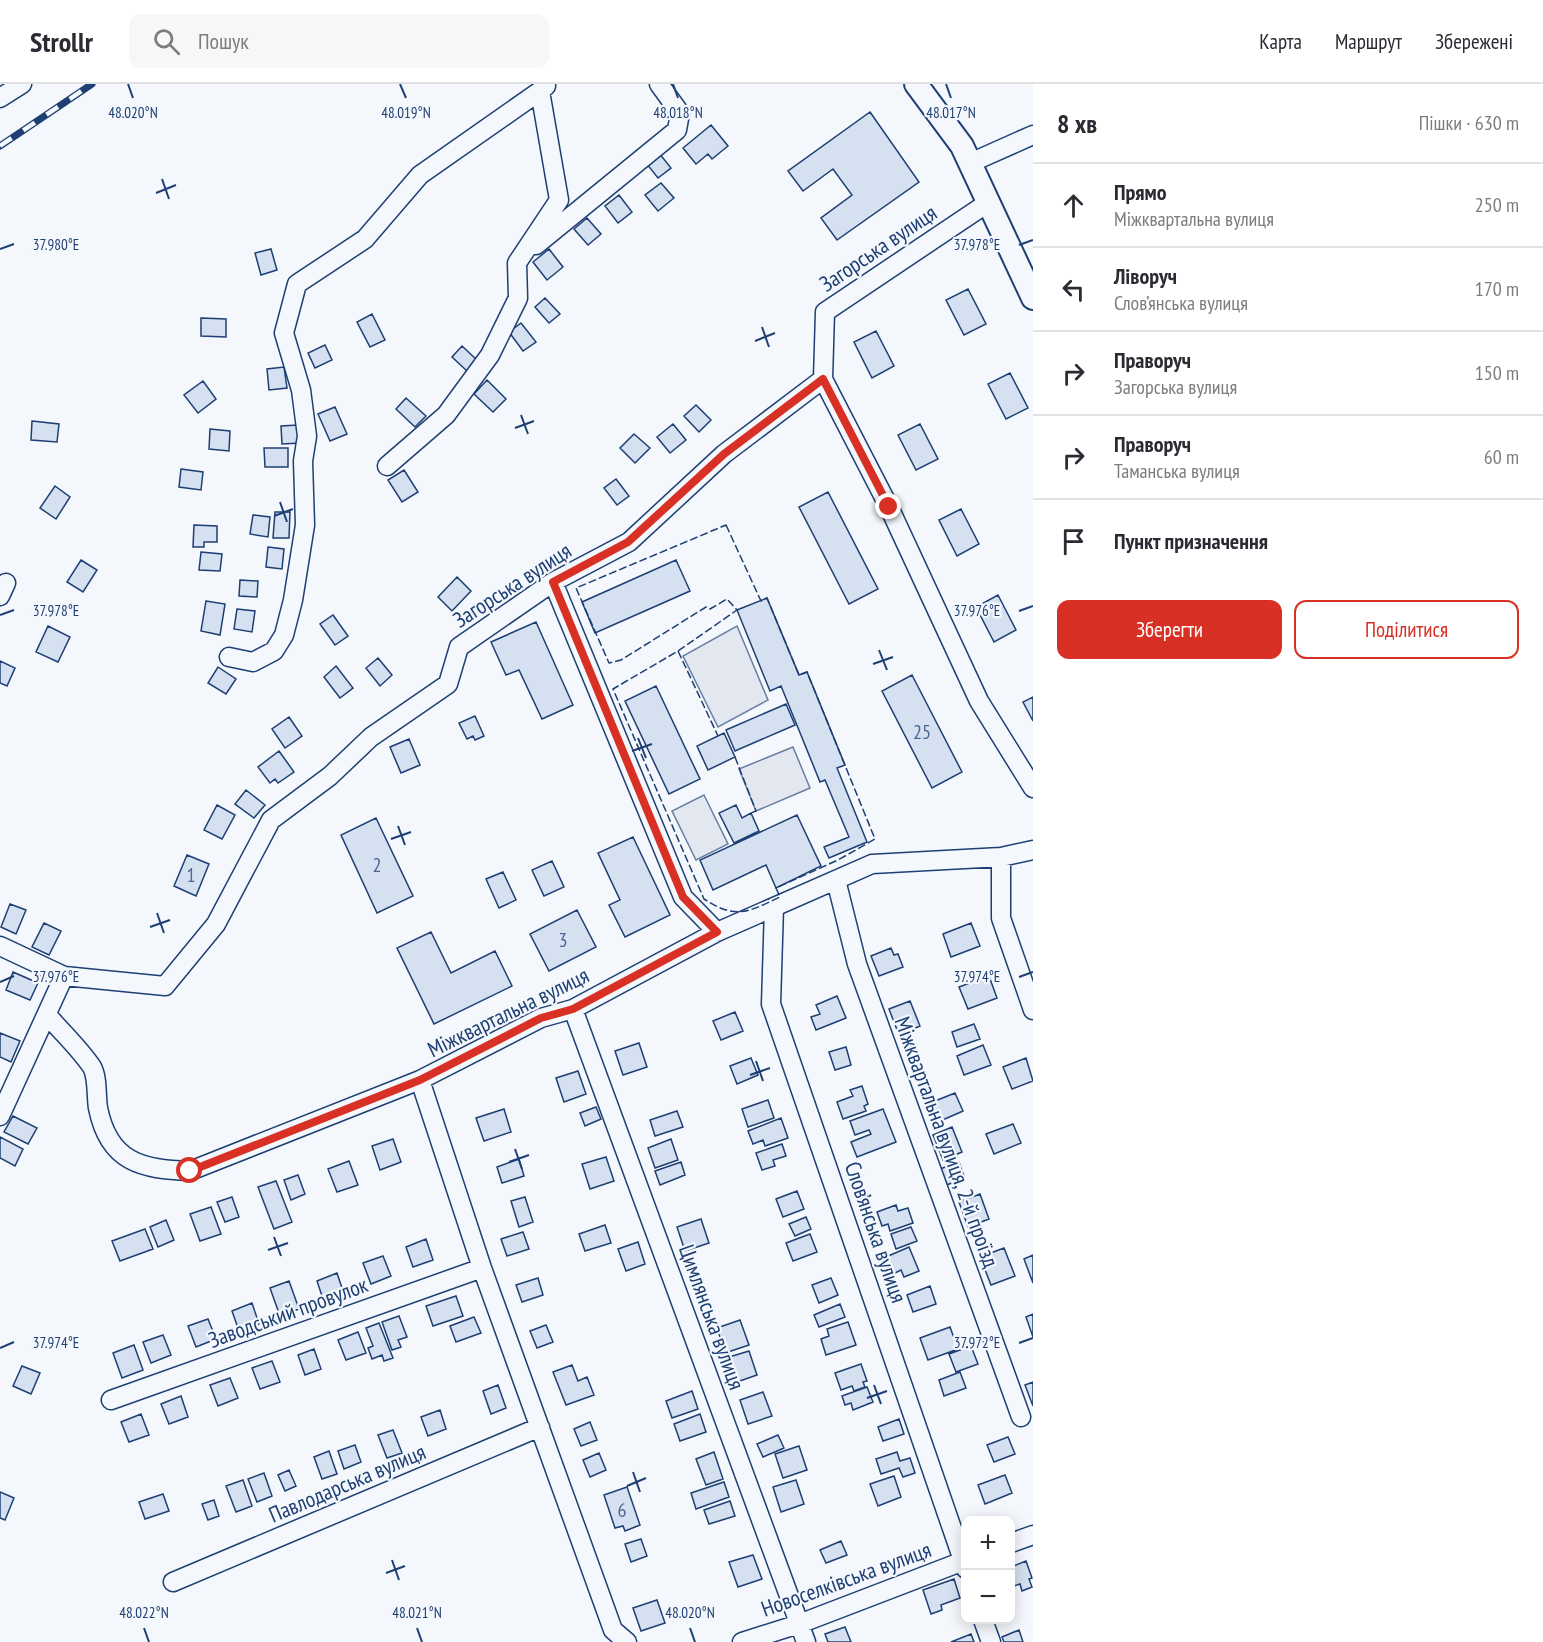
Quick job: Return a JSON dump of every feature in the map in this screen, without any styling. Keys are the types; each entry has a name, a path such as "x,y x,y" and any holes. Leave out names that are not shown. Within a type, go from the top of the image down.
{"main road":[{"path":"916,84 962,146 1033,298"}],"street":[{"path":"0,98 22,84"},
{"path":"517,263 677,130 680,113 659,84"},
{"path":"229,657 253,662 274,651 284,635 293,600 305,525 303,461 307,436 301,390 284,333 297,284 365,239 420,175 544,88 559,200 517,263 518,298 490,355 447,415 387,466"},
{"path":"970,163 1033,135"},
{"name":"Загорська вулиця","path":"64,976 165,986 216,924 271,820 330,776 371,737 448,684 459,647 553,582 628,542 724,454 823,379 825,312 989,202"},
{"path":"823,379 889,507 979,701 1033,788"},
{"path":"553,582 683,897 717,932"},
{"name":"Міжквартальна вулиця","path":"47,1015 93,1069 105,1131 117,1148 135,1164 155,1170 190,1171 420,1080 541,1018 573,1009 717,932 872,864 1000,857 1033,850"},
{"path":"1000,857 1001,918 1033,1010"},
{"name":"Міжквартальна вулиця, 2-й проїзд","path":"836,880 857,964 1021,1417"},
{"name":"Слов’янська вулиця","path":"774,907 771,1004 961,1551"},
{"path":"0,946 64,976 0,1116"},
{"name":"Цимлянська вулиця","path":"573,1009 806,1642"},
{"path":"420,1080 482,1268 613,1630 627,1642"},
{"name":"Заводський провулок","path":"111,1400 482,1268"},
{"name":"Павлодарська вулиця","path":"173,1582 540,1427"},
{"path":"1015,1542 1033,1535"},
{"name":"Новоселківська вулиця","path":"742,1642 799,1624 961,1564"},
{"path":"984,1624 991,1642"}],"shaded area":[{"path":"737,626 768,700 718,727 683,656"},
{"path":"793,747 810,788 756,811 739,769"},
{"path":"704,795 728,844 696,860 672,811"}],"building":[{"path":"870,112 919,182 837,240 821,218 852,195 833,169 803,191 788,171"},
{"path":"711,125 728,146 712,159 708,154 696,164 683,148"},
{"path":"659,153 671,168 658,178 646,163"},
{"path":"661,183 674,198 658,211 645,195"},
{"path":"619,195 632,212 618,223 605,206"},
{"path":"587,218 601,234 588,245 574,229"},
{"path":"271,249 277,270 261,275 255,253"},
{"path":"549,249 563,267 547,280 533,262"},
{"path":"968,289 986,324 964,335 946,300"},
{"path":"545,298 560,314 549,323 535,307"},
{"path":"372,314 385,340 370,347 357,322"},
{"path":"201,318 226,319 226,337 201,336"},
{"path":"521,323 536,342 523,351 509,332"},
{"path":"876,331 894,366 872,378 854,342"},
{"path":"325,345 332,360 315,368 308,353"},
{"path":"462,346 478,361 468,372 452,357"},
{"path":"284,367 287,388 269,390 267,369"},
{"path":"1010,373 1028,408 1006,419 988,384"},
{"path":"487,380 506,399 493,412 474,394"},
{"path":"203,381 216,399 198,413 184,395"},
{"path":"406,398 426,416 415,427 396,409"},
{"path":"696,405 711,420 699,432 684,416"},
{"path":"335,407 347,434 330,441 318,414"},
{"path":"32,421 59,424 57,442 31,440"},
{"path":"673,424 686,440 670,453 657,437"},
{"path":"920,424 938,459 916,470 898,435"},
{"path":"298,425 300,443 282,444 281,426"},
{"path":"210,429 230,431 229,451 209,449"},
{"path":"634,434 650,448 635,463 620,448"},
{"path":"264,448 288,448 288,467 265,467"},
{"path":"181,469 203,472 201,490 179,487"},
{"path":"404,470 418,492 402,502 388,480"},
{"path":"616,479 629,496 617,505 604,488"},
{"path":"55,486 70,497 56,519 40,508"},
{"path":"828,492 878,589 849,604 799,507"},
{"path":"961,509 979,544 957,556 939,520"},
{"path":"275,512 290,512 289,538 273,538"},
{"path":"253,515 270,517 268,537 250,534"},
{"path":"194,525 217,526 217,542 204,542 204,547 193,547"},
{"path":"268,547 284,549 282,569 266,567"},
{"path":"201,552 222,554 220,571 199,570"},
{"path":"81,560 97,570 83,592 67,582"},
{"path":"676,560 690,591 595,633 582,602"},
{"path":"457,577 471,591 452,611 438,597"},
{"path":"240,580 258,581 257,597 239,596"},
{"path":"998,595 1016,630 994,642 976,607"},
{"path":"767,598 799,675 807,672 845,765 837,768 867,842 829,858 824,847 849,837 825,780 820,782 781,686 770,691 737,610"},
{"path":"206,601 225,604 220,635 201,631"},
{"path":"237,609 255,611 252,632 234,629"},
{"path":"333,615 348,636 335,645 320,624"},
{"path":"536,622 573,705 542,719 519,670 506,675 491,642"},
{"path":"48,626 70,637 58,662 36,652"},
{"path":"378,658 392,675 380,686 366,668"},
{"path":"0,661 15,668 7,686 0,683"},
{"path":"336,666 353,688 340,698 324,677"},
{"path":"218,667 236,679 226,694 208,683"},
{"path":"912,675 962,772 932,788 882,691"},
{"path":"656,686 700,779 669,794 625,701"},
{"path":"1033,697 1033,721 1023,702"},
{"path":"786,704 795,725 735,751 726,730"},
{"path":"475,716 484,736 475,740 473,736 467,739 459,723"},
{"path":"289,717 302,736 285,748 272,729"},
{"path":"724,733 735,757 708,770 697,746"},
{"path":"409,739 420,765 401,773 390,747"},
{"path":"279,751 294,772 278,783 275,779 270,783 258,767"},
{"path":"246,790 265,805 254,818 235,804"},
{"path":"217,805 235,815 222,839 204,830"},
{"path":"736,805 742,818 751,813 759,831 734,843 719,813"},
{"path":"797,815 821,866 776,888 766,865 713,890 700,860"},
{"path":"376,818 413,896 377,913 341,835"},
{"path":"633,837 670,915 625,937 609,905 620,900 598,853"},
{"path":"187,855 209,864 196,896 174,886"},
{"path":"552,861 564,887 544,896 532,870"},
{"path":"503,872 516,900 499,908 486,879"},
{"path":"10,904 26,910 16,934 1,927"},
{"path":"577,910 596,947 549,971 530,934"},
{"path":"44,923 61,931 49,955 32,947"},
{"path":"971,923 980,946 951,957 943,934"},
{"path":"431,932 451,973 495,951 512,986 434,1024 397,948"},
{"path":"891,948 894,955 898,954 903,967 879,976 871,956"},
{"path":"13,972 38,983 30,1000 6,990"},
{"path":"989,976 997,998 968,1009 959,987"},
{"path":"837,996 846,1018 816,1030 811,1017 820,1014 816,1005"},
{"path":"910,1001 920,1026 899,1035 889,1009"},
{"path":"735,1012 743,1031 721,1040 713,1021"},
{"path":"974,1024 980,1039 957,1047 952,1032"},
{"path":"0,1033 20,1041 11,1062 0,1057"},
{"path":"639,1043 647,1067 623,1075 615,1051"},
{"path":"983,1045 991,1065 964,1075 957,1056"},
{"path":"846,1047 851,1065 835,1070 829,1052"},
{"path":"751,1058 758,1075 737,1084 730,1066"},
{"path":"1026,1058 1033,1081 1012,1089 1003,1067"},
{"path":"578,1071 586,1094 564,1102 556,1078"},
{"path":"862,1086 868,1104 864,1106 866,1111 843,1119 837,1102 853,1096 850,1090"},
{"path":"955,1093 963,1111 938,1122 930,1103"},
{"path":"768,1100 774,1118 748,1127 742,1109"},
{"path":"596,1107 601,1119 585,1126 580,1113"},
{"path":"504,1109 511,1132 484,1141 476,1118"},
{"path":"883,1109 896,1142 857,1157 851,1142 871,1134 869,1130 855,1135 850,1121"},
{"path":"677,1111 683,1127 655,1136 650,1120"},
{"path":"13,1116 37,1128 28,1144 4,1132"},
{"path":"781,1118 788,1138 765,1146 763,1140 753,1144 748,1131"},
{"path":"1013,1124 1021,1143 994,1154 986,1134"},
{"path":"952,1127 962,1152 943,1160 933,1135"},
{"path":"0,1137 23,1149 15,1166 0,1158"},
{"path":"393,1139 401,1162 380,1170 372,1146"},
{"path":"671,1139 678,1160 655,1168 648,1148"},
{"path":"782,1144 786,1156 773,1160 775,1166 762,1170 756,1153"},
{"path":"606,1157 614,1181 590,1189 582,1164"},
{"path":"519,1159 524,1176 502,1183 497,1167"},
{"path":"349,1161 358,1185 337,1192 328,1169"},
{"path":"681,1162 685,1175 660,1185 655,1171"},
{"path":"959,1162 965,1179 946,1185 940,1169"},
{"path":"298,1175 305,1194 291,1200 284,1180"},
{"path":"276,1181 292,1222 274,1229 258,1187"},
{"path":"797,1191 804,1209 783,1217 776,1199"},
{"path":"980,1194 989,1219 968,1227 959,1202"},
{"path":"232,1197 239,1217 225,1222 217,1202"},
{"path":"525,1197 533,1222 519,1227 511,1201"},
{"path":"896,1205 898,1211 908,1208 913,1223 890,1231 888,1224 882,1226 877,1212"},
{"path":"211,1207 221,1234 200,1241 190,1214"},
{"path":"806,1217 811,1229 795,1236 789,1224"},
{"path":"701,1219 709,1243 685,1251 677,1227"},
{"path":"166,1220 174,1240 158,1247 150,1227"},
{"path":"605,1225 611,1243 585,1251 579,1234"},
{"path":"911,1227 917,1241 896,1249 891,1234"},
{"path":"145,1229 153,1249 120,1261 112,1241"},
{"path":"523,1232 529,1249 507,1256 501,1239"},
{"path":"810,1234 817,1252 793,1261 786,1243"},
{"path":"426,1239 433,1260 413,1267 406,1247"},
{"path":"638,1242 645,1264 626,1271 618,1249"},
{"path":"909,1247 919,1271 904,1277 901,1270 893,1274 886,1257"},
{"path":"1004,1248 1015,1276 991,1285 980,1257"},
{"path":"1033,1255 1033,1283 1024,1259"},
{"path":"383,1256 391,1276 371,1284 363,1263"},
{"path":"337,1273 344,1294 324,1302 317,1281"},
{"path":"538,1278 543,1295 522,1302 516,1285"},
{"path":"831,1278 838,1295 819,1303 812,1285"},
{"path":"289,1281 299,1309 280,1316 270,1288"},
{"path":"930,1286 936,1304 913,1312 907,1295"},
{"path":"456,1296 463,1316 433,1326 426,1306"},
{"path":"252,1303 259,1324 239,1331 232,1311"},
{"path":"840,1304 845,1317 819,1327 814,1315"},
{"path":"1033,1314 1033,1337 1026,1317"},
{"path":"399,1316 407,1337 398,1340 401,1347 392,1350 382,1322"},
{"path":"474,1317 481,1333 456,1342 450,1326"},
{"path":"208,1319 216,1339 196,1347 188,1326"},
{"path":"740,1320 749,1345 725,1353 717,1328"},
{"path":"848,1322 856,1345 826,1355 821,1339 829,1336 827,1329"},
{"path":"379,1323 393,1358 384,1361 382,1355 372,1359 368,1348 373,1346 366,1328"},
{"path":"546,1325 553,1342 537,1348 530,1331"},
{"path":"950,1327 958,1349 928,1360 920,1338"},
{"path":"358,1332 366,1353 346,1360 338,1340"},
{"path":"163,1335 171,1355 151,1363 143,1342"},
{"path":"134,1345 143,1370 122,1378 113,1353"},
{"path":"971,1346 978,1364 956,1372 949,1354"},
{"path":"314,1349 321,1369 305,1375 298,1355"},
{"path":"749,1351 757,1375 734,1383 726,1358"},
{"path":"272,1361 280,1382 260,1389 252,1368"},
{"path":"861,1364 867,1381 863,1382 865,1387 854,1391 852,1386 841,1390 835,1373"},
{"path":"572,1365 578,1381 587,1377 594,1395 566,1405 553,1372"},
{"path":"22,1366 40,1373 31,1394 13,1386"},
{"path":"960,1372 966,1388 944,1396 939,1380"},
{"path":"230,1378 238,1398 218,1406 210,1385"},
{"path":"1033,1382 1033,1406 1025,1385"},
{"path":"498,1385 506,1408 491,1414 483,1391"},
{"path":"867,1387 873,1402 853,1410 851,1403 845,1405 842,1396"},
{"path":"692,1391 698,1409 672,1418 666,1401"},
{"path":"763,1392 772,1416 748,1424 740,1400"},
{"path":"181,1396 188,1417 169,1424 161,1404"},
{"path":"440,1410 446,1429 428,1436 421,1417"},
{"path":"141,1414 149,1435 129,1442 121,1422"},
{"path":"700,1414 706,1432 680,1441 674,1424"},
{"path":"899,1419 904,1434 883,1441 878,1427"},
{"path":"590,1422 597,1440 581,1446 574,1429"},
{"path":"393,1430 402,1453 387,1458 378,1435"},
{"path":"778,1435 784,1448 763,1457 757,1444"},
{"path":"1008,1437 1015,1454 994,1462 987,1445"},
{"path":"355,1445 361,1462 344,1469 338,1451"},
{"path":"799,1446 807,1470 783,1478 775,1454"},
{"path":"329,1451 337,1474 322,1479 314,1457"},
{"path":"714,1452 723,1479 706,1485 696,1459"},
{"path":"897,1452 900,1461 910,1458 915,1473 903,1477 899,1468 881,1474 876,1459"},
{"path":"599,1453 606,1470 590,1477 583,1460"},
{"path":"289,1470 296,1486 285,1491 278,1475"},
{"path":"264,1473 272,1496 257,1502 248,1479"},
{"path":"1005,1475 1012,1493 985,1504 978,1485"},
{"path":"894,1476 901,1497 878,1506 870,1484"},
{"path":"243,1480 252,1506 236,1512 226,1486"},
{"path":"796,1480 804,1504 781,1512 773,1487"},
{"path":"724,1482 729,1497 696,1509 691,1493"},
{"path":"627,1487 640,1525 625,1531 623,1526 615,1528 604,1495"},
{"path":"0,1492 14,1498 5,1520 0,1518"},
{"path":"163,1494 169,1511 145,1519 139,1502"},
{"path":"214,1500 219,1516 208,1520 202,1504"},
{"path":"730,1501 735,1516 709,1524 704,1510"},
{"path":"641,1539 647,1556 631,1562 625,1544"},
{"path":"841,1541 847,1555 826,1563 820,1550"},
{"path":"753,1555 762,1579 738,1587 729,1562"},
{"path":"1026,1561 1032,1578 1029,1579 1032,1587 1022,1591 1020,1584 1015,1586 1015,1565"},
{"path":"954,1579 960,1598 941,1605 942,1610 931,1614 923,1590"},
{"path":"657,1600 665,1623 641,1631 633,1608"},
{"path":"845,1627 851,1642 828,1642 825,1634"},
{"path":"1019,1630 1023,1642 1004,1642 1002,1637"},
{"path":"971,1634 974,1642 951,1642"}],"railway":[{"path":"0,146 92,84"}],"fence":[{"path":"726,525 761,601 767,598 799,675 807,672 875,839 838,860 776,888 780,897 742,912 725,910 704,899 613,689 678,651 737,610 727,599 710,609 706,607 621,660 609,663 576,588 726,525"},
{"path":"678,651 718,736"},
{"path":"735,757 756,811 751,813"}],"route":[{"path":"190,1171 264,1144 420,1080 541,1018 573,1009 717,932 683,897 553,582 628,542 724,454 823,379 889,507"}]}
